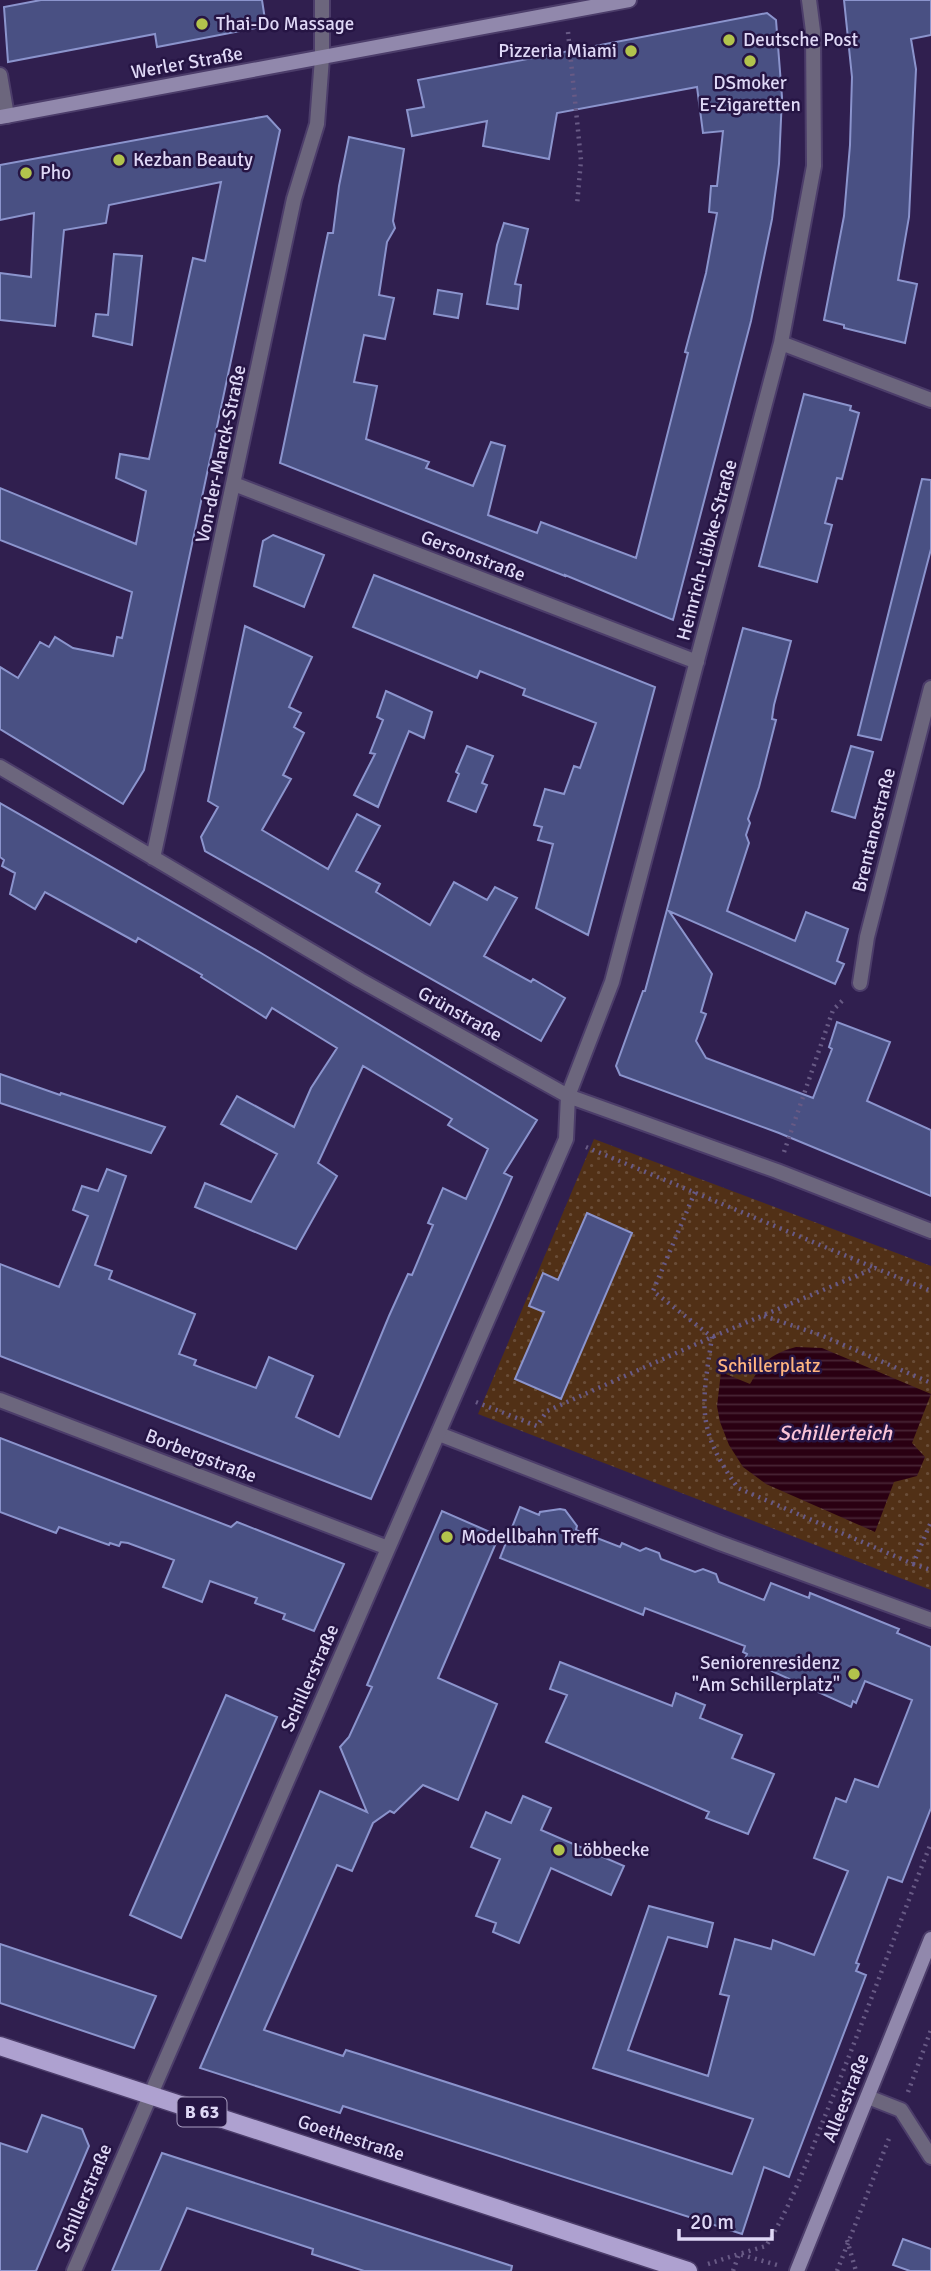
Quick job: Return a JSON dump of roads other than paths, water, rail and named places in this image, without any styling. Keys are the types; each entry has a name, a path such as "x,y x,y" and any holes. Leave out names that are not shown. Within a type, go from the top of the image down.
{"main road":[{"name":"Werler Straße","path":"4,117 629,0"},
{"name":"Alleestraße","path":"791,2269 867,2098 931,1939"},
{"name":"Goethestraße","path":"0,2046 688,2271"}],"street":[{"name":"Von-der-Marck-Straße","path":"153,858 294,200 317,124 323,58 322,0"},
{"name":"Heinrich-Lübke-Straße","path":"568,1096 612,982 781,342 814,166 813,32 809,0"},
{"path":"0,75 4,117"},
{"path":"781,342 931,400"},
{"name":"Gersonstraße","path":"234,484 697,662"},
{"name":"Brentanostraße","path":"860,983 867,937 931,688"},
{"name":"Grünstraße","path":"0,767 360,980 568,1096 777,1171 931,1231"},
{"name":"Schillerstraße","path":"74,2271 566,1139 568,1096"},
{"name":"Borbergstraße","path":"0,1400 388,1548"},
{"path":"439,1434 720,1543 931,1620"},
{"path":"867,2098 901,2110 931,2157"}],"water":[{"name":"Schillerteich","path":"796,1347 822,1348 931,1394 912,1443 925,1457 917,1476 894,1482 875,1532 766,1484 743,1467 729,1445 717,1406 721,1372 750,1384 768,1359"}],"place":[{"name":"Thai-Do Massage","path":"202,24"},
{"name":"Deutsche Post","path":"729,40"},
{"name":"Pizzeria Miami","path":"631,51"},
{"name":"DSmoker E-Zigaretten","path":"750,61"},
{"name":"Kezban Beauty","path":"119,160"},
{"name":"Pho","path":"26,173"},
{"name":"Modellbahn Treff","path":"447,1537"},
{"name":"Seniorenresidenz \"Am Schillerplatz\"","path":"854,1674"},
{"name":"Löbbecke","path":"559,1850"}],"park label":[{"name":"Schillerplatz","path":"769,1366"}]}
